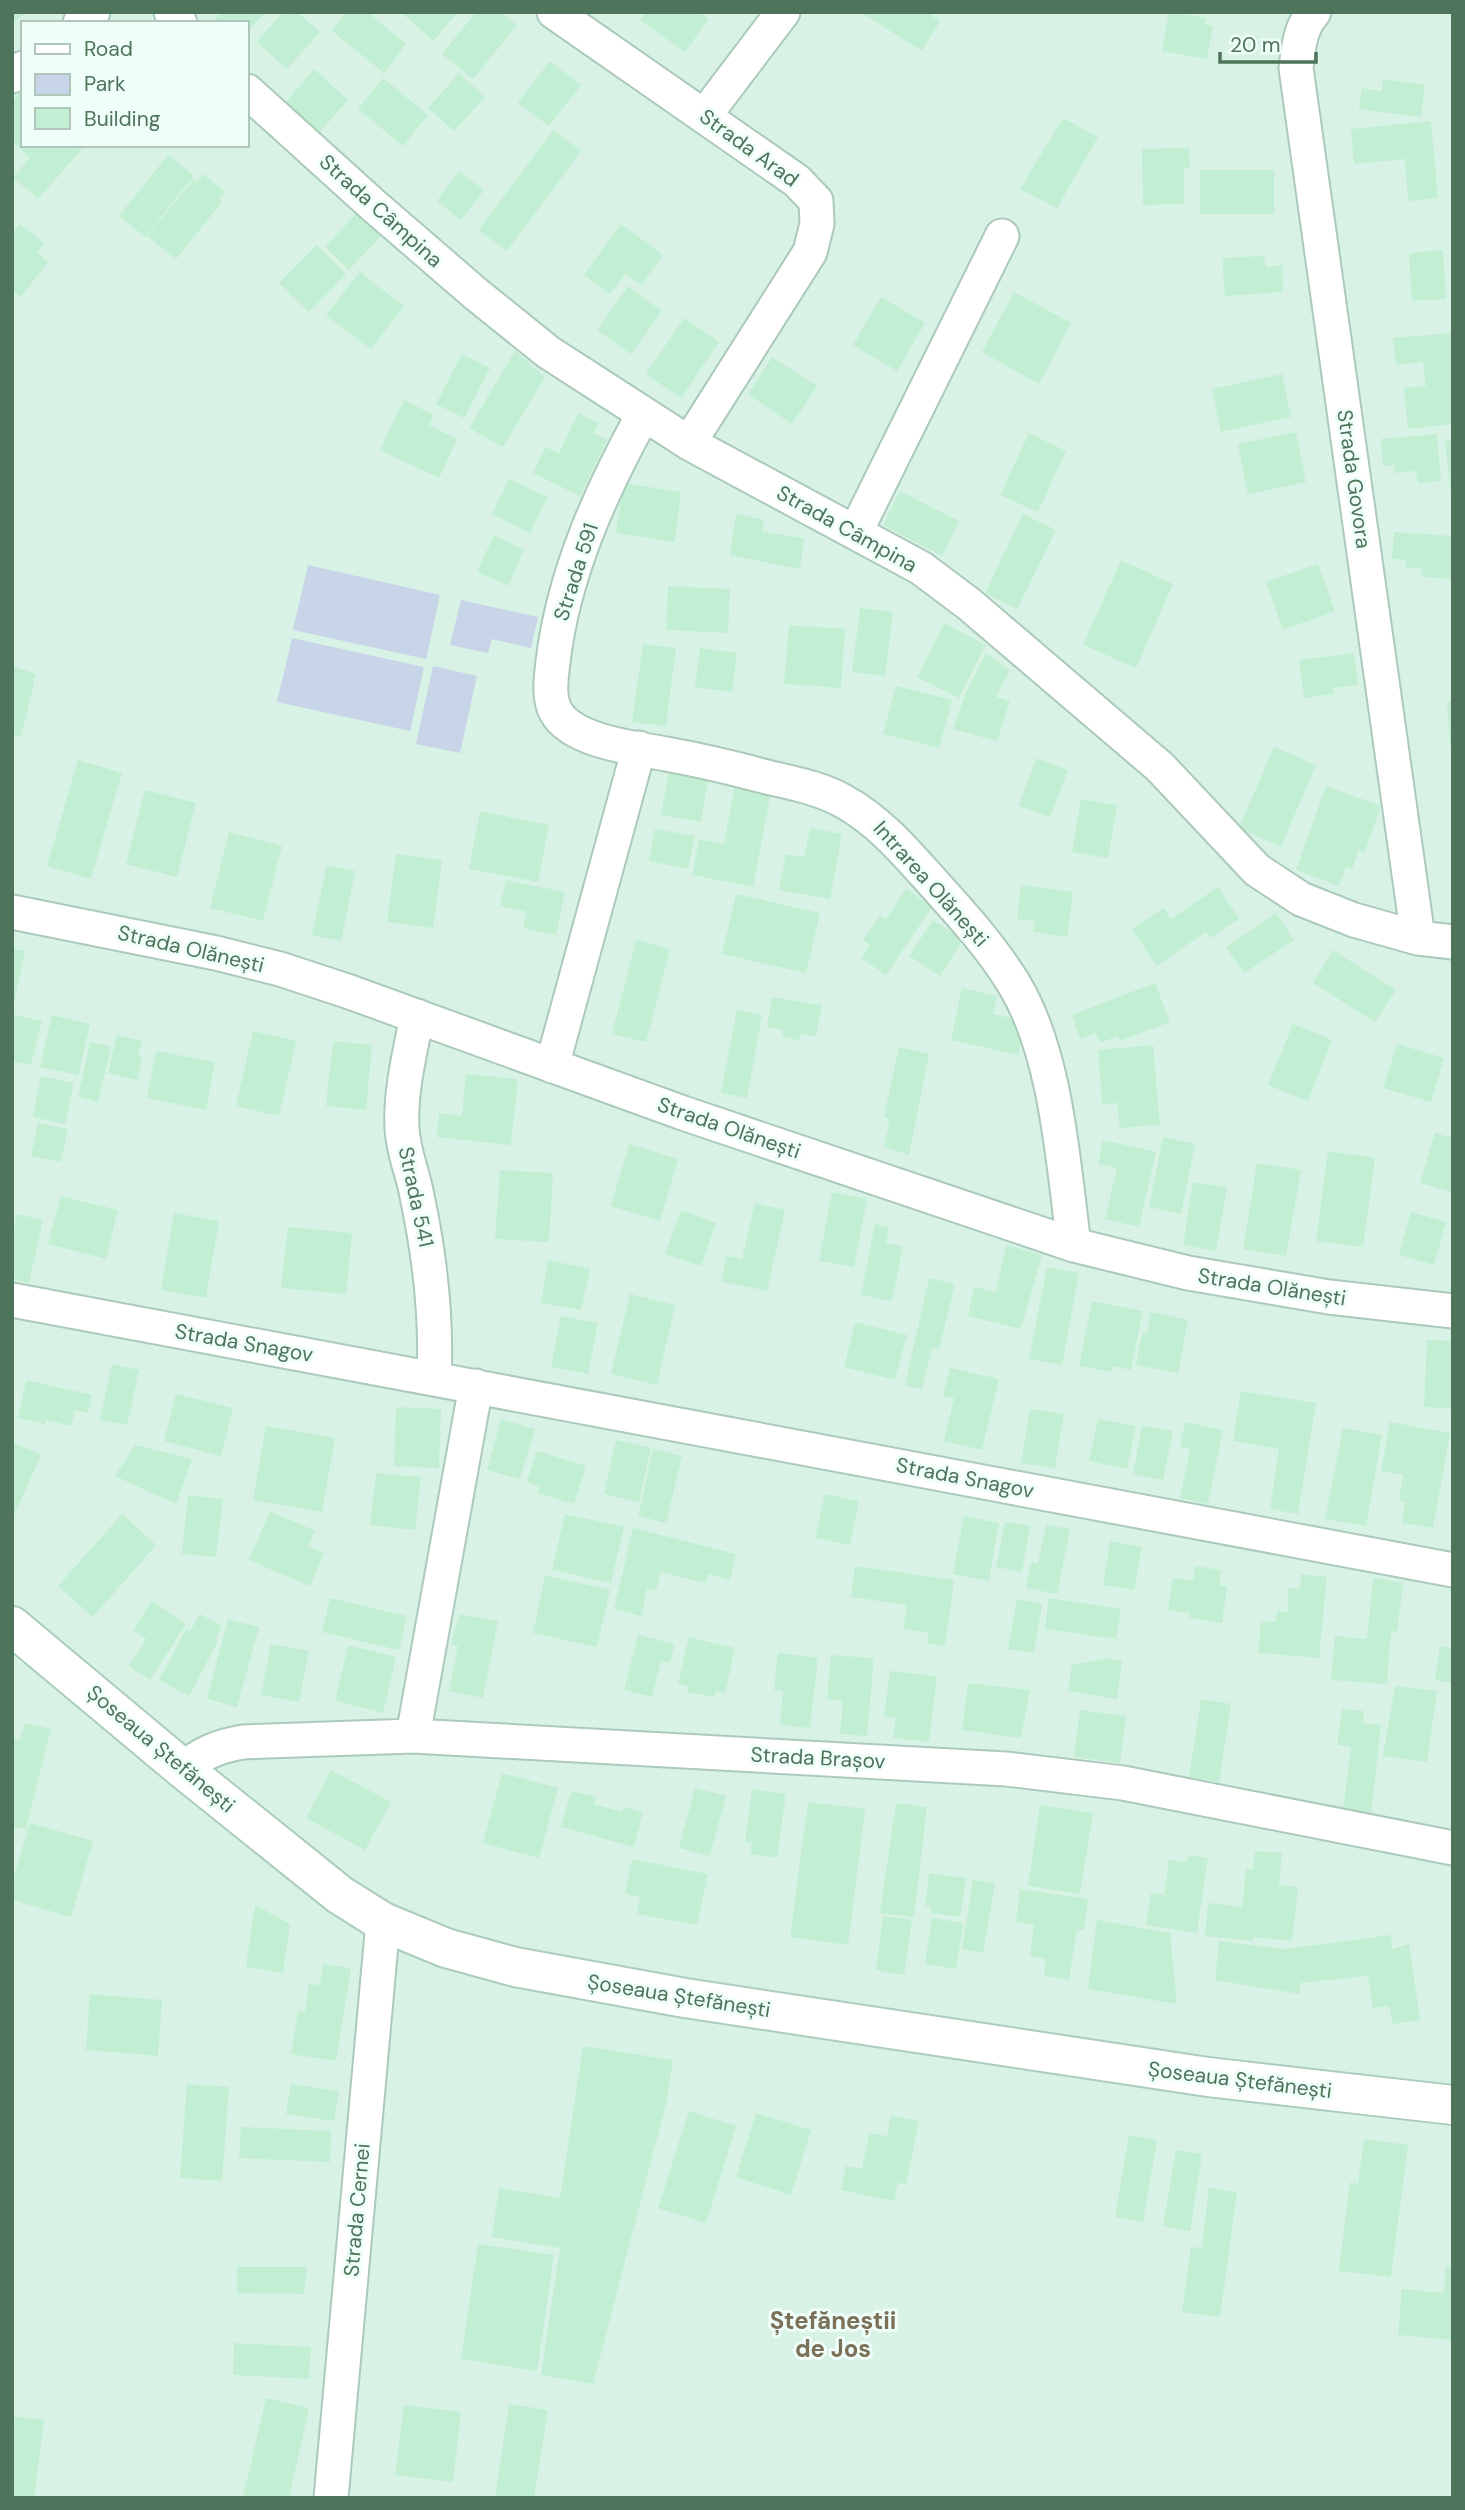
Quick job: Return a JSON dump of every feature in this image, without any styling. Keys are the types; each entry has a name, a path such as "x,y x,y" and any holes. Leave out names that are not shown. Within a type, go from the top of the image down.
{"main road":[{"name":"Șoseaua Ștefănești","path":"12,1626 183,1769 340,1895 383,1922 446,1948 516,1967 672,1996 1208,2077 1453,2105"}],"street":[{"name":"Strada Arad","path":"554,12 797,181 816,201 817,224 810,252 689,443"},
{"path":"705,115 783,12"},
{"name":"Strada Govora","path":"1308,15 1299,39 1296,68 1418,938"},
{"name":"Strada Câmpina","path":"248,92 475,294 548,352 689,443 920,568 969,604 1160,766 1257,870 1301,899 1354,920 1418,938 1453,942"},
{"path":"856,531 1002,236"},
{"name":"Strada 591","path":"576,730 557,714 551,699 556,635 572,576 596,510 643,415"},
{"name":"Intrarea Olănești","path":"576,730 607,742 797,784 841,799 872,819 988,944 1015,986 1034,1026 1047,1071 1074,1245"},
{"path":"552,1066 639,748"},
{"name":"Strada Olănești","path":"12,912 216,953 280,969 552,1066 1074,1245 1213,1277 1329,1297 1453,1311"},
{"name":"Strada 541","path":"416,1016 402,1100 402,1125 404,1151 417,1192 431,1274 436,1342 434,1378"},
{"name":"Strada Snagov","path":"12,1300 1453,1570"},
{"path":"413,1736 476,1386"},
{"name":"Strada Brașov","path":"183,1769 199,1756 219,1746 243,1742 413,1736 1006,1769 1136,1786 1453,1848"},
{"name":"Strada Cernei","path":"331,2498 383,1922"}],"shaded area":[{"path":"12,12 1453,12 1453,2498 12,2498"}],"green space":[{"path":"308,565 440,595 426,659 293,630"},
{"path":"461,600 538,617 531,648 492,639 488,653 450,645"},
{"path":"292,638 424,667 410,731 277,702"},
{"path":"433,666 477,676 460,753 416,744"}],"building":[{"path":"12,12 27,12 14,22"},
{"path":"221,12 266,12 248,31 248,21 215,19"},
{"path":"283,12 297,12 320,32 287,69 257,42"},
{"path":"346,12 367,12 406,44 384,73 332,31"},
{"path":"401,12 458,12 433,41"},
{"path":"476,12 501,12 517,25 473,79 442,54"},
{"path":"645,12 699,12 709,19 685,52 640,20"},
{"path":"860,12 926,12 940,21 922,51"},
{"path":"1169,12 1206,18 1205,24 1213,26 1207,59 1162,51"},
{"path":"550,61 581,85 549,126 518,103"},
{"path":"314,69 348,100 319,133 286,102"},
{"path":"459,73 485,97 454,131 428,108"},
{"path":"383,78 428,115 403,146 358,109"},
{"path":"1383,79 1425,85 1421,117 1359,109 1362,88 1382,91"},
{"path":"21,95 21,147 82,149 38,199 13,177 30,158 12,142 12,102"},
{"path":"1063,118 1098,137 1057,208 1020,189"},
{"path":"1431,121 1438,198 1408,201 1405,159 1354,164 1351,129"},
{"path":"553,130 581,151 507,251 479,230"},
{"path":"1189,148 1190,168 1184,168 1184,204 1143,205 1142,149"},
{"path":"168,155 194,176 145,237 119,216"},
{"path":"1200,170 1274,170 1274,214 1200,214"},
{"path":"459,171 484,190 461,220 437,201"},
{"path":"203,174 226,192 219,200 222,202 176,259 147,236 194,179 197,182"},
{"path":"357,213 381,236 349,270 325,247"},
{"path":"20,224 44,243 37,253 48,262 21,297 12,290 12,234"},
{"path":"621,224 663,255 641,285 625,274 610,294 584,275"},
{"path":"317,245 346,274 309,312 279,283"},
{"path":"1443,250 1446,299 1412,301 1409,253"},
{"path":"1264,256 1266,267 1282,265 1283,292 1225,296 1222,258"},
{"path":"360,272 404,306 371,349 326,315"},
{"path":"628,286 662,311 631,354 597,330"},
{"path":"1014,292 1071,323 1039,384 982,352"},
{"path":"881,297 925,323 897,371 853,345"},
{"path":"684,318 719,342 681,398 646,374"},
{"path":"1453,333 1453,424 1408,429 1404,388 1426,386 1423,362 1396,365 1393,338"},
{"path":"515,351 545,377 503,447 469,428"},
{"path":"462,354 490,368 464,418 436,404"},
{"path":"772,357 817,386 792,424 748,394"},
{"path":"1282,374 1291,417 1221,432 1212,389"},
{"path":"404,400 434,415 429,425 457,439 439,478 380,450"},
{"path":"578,413 599,423 594,433 607,440 580,496 533,473 545,447 559,453"},
{"path":"1296,432 1306,482 1248,494 1238,444"},
{"path":"1029,433 1066,451 1038,512 1000,495"},
{"path":"1437,434 1441,481 1418,483 1416,471 1394,473 1394,465 1383,466 1381,439"},
{"path":"1453,440 1453,494 1451,495 1445,441"},
{"path":"509,479 548,497 530,533 492,514"},
{"path":"623,483 681,492 675,542 616,533"},
{"path":"900,491 959,521 942,556 883,525"},
{"path":"736,514 764,520 762,532 804,538 800,569 730,555"},
{"path":"1023,514 1056,530 1017,609 985,593"},
{"path":"1394,532 1453,536 1453,579 1422,577 1422,569 1406,567 1406,560 1392,559"},
{"path":"494,535 524,550 508,586 477,572"},
{"path":"1121,560 1173,584 1136,668 1083,645"},
{"path":"1318,564 1335,611 1283,630 1266,582"},
{"path":"668,586 730,589 728,633 666,630"},
{"path":"860,608 893,612 885,676 852,672"},
{"path":"944,623 986,645 959,698 917,677"},
{"path":"789,625 845,629 841,688 784,684"},
{"path":"643,644 676,648 666,726 632,722"},
{"path":"700,648 737,653 732,692 695,687"},
{"path":"986,653 1010,670 996,697 1010,701 997,741 953,729 965,695"},
{"path":"1354,653 1358,685 1333,688 1334,694 1304,698 1299,660"},
{"path":"12,666 36,674 21,737 12,735"},
{"path":"896,686 952,700 939,748 883,734"},
{"path":"1447,702 1453,702 1453,745 1450,746"},
{"path":"1274,747 1316,765 1281,847 1239,828"},
{"path":"1036,758 1068,770 1050,817 1019,806"},
{"path":"78,760 122,773 91,879 47,866"},
{"path":"670,766 709,773 701,822 661,815"},
{"path":"735,785 771,792 753,887 692,875 699,839 724,844"},
{"path":"1326,786 1381,806 1364,854 1359,850 1352,869 1346,867 1339,886 1296,870"},
{"path":"145,790 196,803 177,877 126,864"},
{"path":"1081,799 1117,805 1108,858 1072,852"},
{"path":"480,811 549,825 538,882 469,869"},
{"path":"810,828 842,834 830,899 779,890 786,854 804,857"},
{"path":"655,829 695,836 688,869 649,861"},
{"path":"229,832 282,846 263,921 210,908"},
{"path":"396,854 442,860 433,928 387,922"},
{"path":"327,865 355,871 341,941 312,935"},
{"path":"506,880 565,892 556,935 523,928 527,912 500,906"},
{"path":"1021,885 1073,892 1067,937 1033,932 1035,921 1017,919"},
{"path":"1218,887 1239,919 1210,938 1206,932 1157,966 1132,929 1164,908 1171,919"},
{"path":"906,889 932,907 886,975 861,958 870,945 863,940 880,915 886,919"},
{"path":"736,894 820,913 806,973 722,954"},
{"path":"1276,913 1294,940 1244,973 1226,947"},
{"path":"933,920 963,940 940,976 909,956"},
{"path":"636,940 670,949 646,1042 612,1034"},
{"path":"12,949 25,951 13,1008 12,1008"},
{"path":"1333,950 1396,990 1375,1022 1313,983"},
{"path":"1155,983 1170,1022 1120,1041 1118,1036 1100,1043 1096,1033 1080,1039 1072,1015"},
{"path":"962,988 997,996 993,1014 1011,1018 1022,1036 1018,1055 951,1040"},
{"path":"772,997 822,1005 816,1036 800,1034 799,1040 782,1037 783,1030 767,1027"},
{"path":"737,1010 762,1015 747,1098 721,1093"},
{"path":"12,1014 42,1021 31,1065 12,1061"},
{"path":"52,1015 90,1024 78,1075 40,1067"},
{"path":"1293,1024 1332,1040 1308,1101 1268,1085"},
{"path":"253,1031 296,1041 279,1116 236,1106"},
{"path":"117,1035 142,1041 137,1080 108,1073"},
{"path":"333,1041 372,1045 366,1110 326,1106"},
{"path":"90,1042 111,1047 98,1102 78,1097"},
{"path":"1397,1044 1444,1058 1431,1102 1383,1088"},
{"path":"1153,1045 1160,1125 1120,1128 1117,1103 1102,1104 1098,1050"},
{"path":"899,1047 929,1054 909,1155 884,1147 890,1119 884,1117"},
{"path":"156,1051 215,1062 206,1110 147,1098"},
{"path":"466,1074 518,1079 511,1145 437,1137 439,1113 462,1116"},
{"path":"41,1076 74,1083 65,1124 33,1117"},
{"path":"38,1123 68,1129 61,1162 31,1156"},
{"path":"1435,1133 1453,1138 1453,1192 1420,1183"},
{"path":"1163,1137 1195,1144 1181,1214 1149,1207"},
{"path":"1103,1140 1156,1152 1139,1227 1105,1219 1117,1168 1098,1164"},
{"path":"629,1144 678,1159 660,1221 611,1206"},
{"path":"1328,1151 1375,1158 1363,1247 1316,1241"},
{"path":"1257,1163 1301,1170 1286,1256 1243,1249"},
{"path":"500,1170 553,1173 549,1242 495,1239"},
{"path":"1193,1182 1227,1187 1216,1251 1183,1245"},
{"path":"832,1192 867,1199 854,1267 819,1261"},
{"path":"61,1196 118,1210 106,1259 48,1244"},
{"path":"755,1203 785,1210 767,1291 721,1281 727,1256 742,1259"},
{"path":"681,1210 716,1223 701,1266 665,1254"},
{"path":"1411,1212 1446,1222 1434,1265 1399,1255"},
{"path":"174,1213 219,1221 206,1298 161,1290"},
{"path":"17,1214 43,1220 29,1283 12,1279 12,1237"},
{"path":"875,1224 889,1227 886,1243 903,1247 892,1301 861,1295"},
{"path":"288,1227 352,1233 346,1294 281,1288"},
{"path":"1006,1245 1042,1255 1021,1329 968,1316 974,1287 996,1292"},
{"path":"548,1260 590,1269 581,1310 541,1303"},
{"path":"1047,1267 1079,1273 1062,1365 1029,1359"},
{"path":"929,1278 955,1284 939,1350 932,1348 922,1389 905,1385"},
{"path":"630,1294 675,1305 657,1385 611,1374"},
{"path":"1092,1301 1143,1311 1131,1370 1113,1366 1112,1372 1079,1366"},
{"path":"1151,1312 1188,1320 1178,1373 1136,1365 1142,1333 1147,1333"},
{"path":"561,1316 598,1323 588,1374 551,1367"},
{"path":"855,1322 907,1335 895,1380 844,1367"},
{"path":"1427,1340 1453,1341 1453,1409 1424,1407"},
{"path":"112,1364 139,1370 127,1425 100,1420"},
{"path":"950,1368 999,1379 982,1450 944,1441 954,1398 943,1396"},
{"path":"26,1380 92,1395 88,1413 75,1410 71,1426 46,1420 45,1424 18,1418"},
{"path":"1241,1391 1316,1403 1298,1514 1270,1509 1279,1449 1233,1441"},
{"path":"176,1394 233,1408 221,1456 164,1441"},
{"path":"396,1407 441,1409 439,1468 394,1466"},
{"path":"1030,1409 1064,1414 1055,1468 1021,1463"},
{"path":"501,1419 535,1429 520,1479 487,1470"},
{"path":"1098,1419 1136,1426 1127,1469 1089,1461"},
{"path":"1185,1422 1223,1430 1208,1504 1180,1498 1190,1449 1180,1447"},
{"path":"1390,1422 1450,1433 1433,1528 1402,1523 1405,1502 1399,1501 1403,1475 1381,1471"},
{"path":"266,1426 335,1438 322,1512 253,1500"},
{"path":"1142,1426 1173,1431 1163,1480 1133,1474"},
{"path":"1343,1428 1382,1435 1366,1526 1325,1519"},
{"path":"616,1440 651,1448 639,1502 604,1494"},
{"path":"12,1442 41,1455 12,1520"},
{"path":"135,1445 192,1459 176,1504 115,1476"},
{"path":"653,1449 682,1456 666,1523 638,1516"},
{"path":"537,1451 586,1466 574,1504 537,1493 540,1486 527,1482"},
{"path":"376,1473 421,1477 415,1530 370,1525"},
{"path":"825,1494 859,1501 850,1545 815,1538"},
{"path":"188,1495 223,1499 216,1557 182,1554"},
{"path":"270,1511 315,1531 308,1546 324,1553 310,1586 249,1560"},
{"path":"122,1514 156,1545 93,1617 58,1586"},
{"path":"565,1514 624,1527 611,1583 552,1570"},
{"path":"964,1516 999,1523 989,1581 953,1574"},
{"path":"1005,1522 1030,1526 1022,1572 996,1567"},
{"path":"1046,1525 1070,1529 1057,1594 1026,1588 1031,1562 1038,1564"},
{"path":"633,1528 736,1554 730,1580 708,1574 706,1583 661,1572 656,1591 647,1589 641,1616 614,1609"},
{"path":"1110,1541 1142,1547 1134,1590 1103,1585"},
{"path":"855,1566 954,1580 945,1646 927,1644 929,1633 903,1629 907,1605 851,1597"},
{"path":"1195,1566 1221,1570 1219,1585 1227,1587 1222,1623 1189,1618 1190,1613 1168,1610 1173,1578 1193,1581"},
{"path":"1301,1574 1327,1577 1319,1658 1258,1653 1261,1621 1276,1622 1277,1611 1287,1612 1289,1588 1300,1589"},
{"path":"545,1575 610,1590 597,1647 533,1633"},
{"path":"1373,1578 1403,1583 1397,1632 1392,1631 1390,1640 1387,1684 1331,1680 1335,1636 1367,1639"},
{"path":"330,1598 407,1616 399,1650 322,1632"},
{"path":"1049,1598 1121,1609 1116,1639 1045,1629"},
{"path":"1017,1599 1042,1604 1034,1653 1008,1649"},
{"path":"152,1601 186,1624 150,1680 129,1666 146,1639 133,1630"},
{"path":"200,1614 222,1626 215,1640 218,1641 189,1696 159,1680 186,1629 190,1631"},
{"path":"459,1614 498,1621 483,1698 449,1691 458,1646 451,1645"},
{"path":"228,1619 259,1627 237,1707 207,1699"},
{"path":"638,1635 675,1644 670,1663 661,1661 652,1697 624,1690"},
{"path":"689,1637 735,1648 725,1693 716,1691 714,1697 687,1692 688,1686 678,1683"},
{"path":"271,1644 309,1651 299,1702 261,1695"},
{"path":"348,1645 396,1657 383,1713 335,1701"},
{"path":"1440,1646 1453,1648 1453,1683 1435,1680"},
{"path":"778,1653 818,1658 810,1728 780,1725 783,1691 774,1690"},
{"path":"831,1655 874,1658 867,1736 840,1734 843,1701 827,1699"},
{"path":"1107,1658 1122,1661 1117,1699 1068,1691 1072,1665"},
{"path":"890,1671 937,1676 929,1742 893,1738 896,1718 884,1717"},
{"path":"968,1683 1030,1690 1021,1738 962,1730"},
{"path":"1395,1686 1437,1691 1427,1762 1383,1756"},
{"path":"1201,1699 1231,1704 1219,1782 1189,1777"},
{"path":"1342,1709 1364,1711 1363,1723 1381,1725 1371,1813 1343,1810 1351,1747 1337,1745"},
{"path":"1080,1710 1126,1716 1120,1763 1074,1757"},
{"path":"25,1723 51,1729 26,1829 12,1826 12,1738 20,1740"},
{"path":"331,1770 391,1802 365,1850 306,1818"},
{"path":"502,1773 558,1788 539,1858 483,1843"},
{"path":"695,1788 726,1796 710,1856 679,1848"},
{"path":"752,1789 786,1794 777,1858 750,1854 752,1842 745,1842"},
{"path":"571,1791 596,1797 594,1804 622,1812 624,1807 643,1812 634,1847 561,1827"},
{"path":"808,1802 865,1809 848,1945 790,1937"},
{"path":"896,1803 927,1807 914,1917 880,1913"},
{"path":"1040,1805 1093,1813 1080,1894 1028,1886"},
{"path":"30,1823 93,1841 71,1917 12,1900 12,1883"},
{"path":"1255,1851 1282,1853 1279,1885 1298,1887 1292,1941 1253,1937 1253,1941 1205,1936 1208,1903 1242,1907 1246,1869 1253,1870"},
{"path":"1189,1855 1208,1858 1197,1933 1146,1925 1151,1893 1164,1895 1169,1860 1187,1862"},
{"path":"632,1859 708,1874 697,1925 637,1914 640,1897 625,1893"},
{"path":"929,1873 966,1878 960,1917 930,1913 931,1907 925,1906"},
{"path":"973,1880 995,1883 983,1953 962,1949"},
{"path":"1020,1889 1088,1899 1084,1930 1077,1929 1069,1980 1044,1976 1046,1959 1030,1956 1034,1925 1016,1922"},
{"path":"255,1905 290,1924 283,1973 246,1967"},
{"path":"883,1916 912,1920 904,1975 876,1970"},
{"path":"932,1918 963,1923 956,1969 925,1964"},
{"path":"1097,1920 1170,1933 1177,2004 1088,1989"},
{"path":"1391,1935 1392,1949 1409,1944 1420,2020 1393,2024 1389,2006 1373,2008 1368,1976 1300,1983 1300,1994 1215,1980 1219,1941 1285,1949"},
{"path":"323,1964 351,1968 336,2061 291,2054 298,2011 305,2012 309,1984 320,1985"},
{"path":"90,1994 162,2000 158,2056 86,2050"},
{"path":"583,2046 673,2060 666,2104 593,2384 541,2375 560,2248 492,2237 499,2188 560,2198"},
{"path":"187,2084 229,2087 222,2181 180,2178"},
{"path":"291,2084 339,2091 334,2121 286,2114"},
{"path":"689,2111 736,2126 706,2223 658,2208"},
{"path":"756,2113 811,2130 791,2195 736,2177"},
{"path":"891,2115 919,2121 906,2184 898,2183 894,2201 841,2190 846,2166 862,2169 869,2133 887,2136"},
{"path":"241,2127 331,2131 330,2162 239,2158"},
{"path":"1129,2135 1157,2140 1143,2222 1115,2217"},
{"path":"1364,2139 1408,2145 1391,2277 1339,2271 1350,2182 1358,2184"},
{"path":"1176,2150 1202,2154 1190,2231 1163,2226"},
{"path":"1209,2188 1237,2192 1220,2317 1182,2312 1191,2247 1202,2248"},
{"path":"478,2244 554,2255 537,2371 461,2359"},
{"path":"1446,2266 1453,2267 1453,2340 1398,2335 1402,2289 1444,2293"},
{"path":"237,2267 307,2267 304,2294 237,2293"},
{"path":"234,2343 311,2347 309,2379 233,2375"},
{"path":"266,2398 309,2408 289,2498 243,2498"},
{"path":"509,2404 548,2410 534,2498 495,2498"},
{"path":"404,2405 461,2412 453,2482 395,2475"},
{"path":"12,2416 44,2420 34,2498 12,2498"}],"district":[{"name":"Ștefăneștii de Jos","path":"833,2335"}]}
